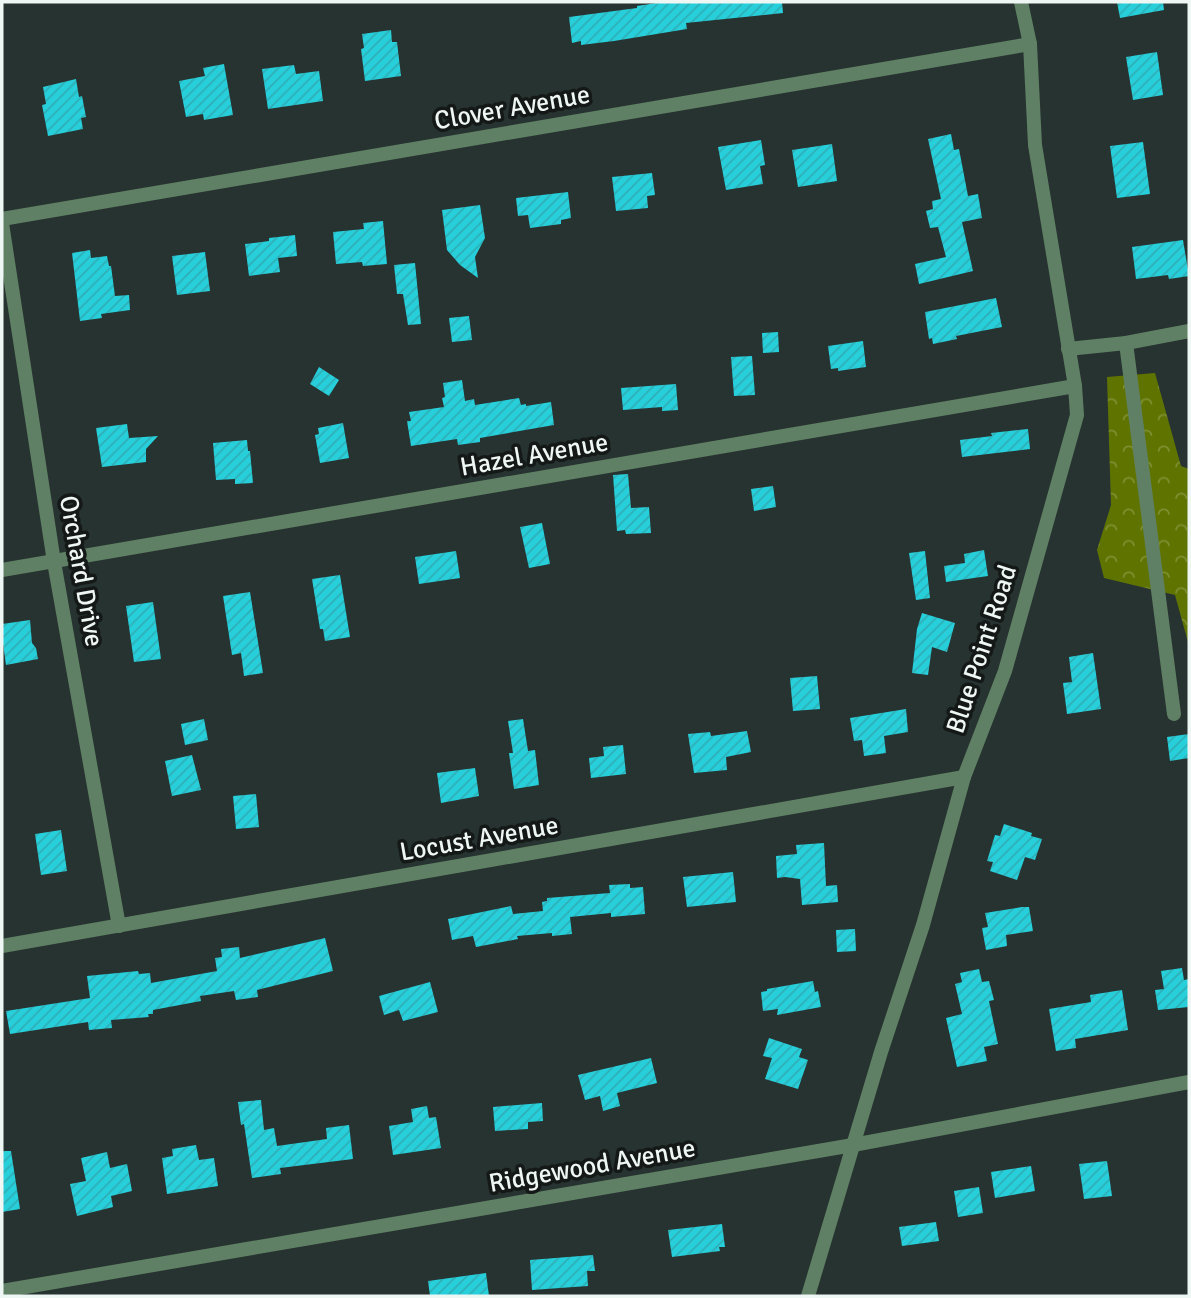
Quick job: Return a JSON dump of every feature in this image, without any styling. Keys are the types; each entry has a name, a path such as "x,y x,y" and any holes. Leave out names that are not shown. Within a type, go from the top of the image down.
{"street":[{"name":"Blue Point Road","path":"808,1296 923,925 964,777 1005,671 1077,415 1075,386 1035,145 1030,44 1021,2"},
{"name":"Clover Avenue","path":"2,221 1030,44"},
{"name":"Orchard Drive","path":"2,221 54,562 119,926"},
{"path":"1068,349 1126,343 1189,331"},
{"path":"1126,343 1174,714"},
{"name":"Hazel Avenue","path":"2,570 1075,386"},
{"name":"Locust Avenue","path":"2,946 964,777"},
{"name":"Ridgewood Avenue","path":"2,1291 853,1145 1189,1082"}],"green space":[{"path":"1155,373 1181,466 1189,469 1188,642 1175,595 1104,578 1097,550 1111,505 1107,377"}],"building":[{"path":"663,2 782,2 783,13 686,23 687,29 614,41 581,45 581,41 572,43 569,17"},
{"path":"1117,2 1163,2 1164,10 1120,18"},
{"path":"391,30 392,42 397,42 401,76 365,81 362,34"},
{"path":"1157,52 1163,95 1133,100 1126,57"},
{"path":"224,64 233,115 204,120 203,114 186,117 179,81 205,76 203,68"},
{"path":"294,65 296,74 319,71 323,101 268,109 262,69"},
{"path":"76,79 86,117 81,118 83,129 48,136 42,105 46,104 43,87"},
{"path":"951,134 954,150 959,149 968,196 978,194 982,218 962,222 973,271 919,284 915,264 946,257 938,227 930,228 926,211 933,209 932,201 941,199 928,139"},
{"path":"761,140 765,165 760,166 763,184 726,190 718,147"},
{"path":"1143,142 1150,194 1117,198 1110,146"},
{"path":"832,144 837,181 798,187 792,150"},
{"path":"652,173 655,195 647,196 648,208 616,211 612,177"},
{"path":"568,192 571,218 561,220 561,224 530,228 528,215 518,216 516,198"},
{"path":"480,205 485,238 475,257 478,278 460,265 447,250 442,210"},
{"path":"383,221 387,264 336,264 333,232 364,229 363,223"},
{"path":"295,235 297,256 278,258 280,272 249,276 245,244"},
{"path":"1183,240 1189,276 1169,279 1168,275 1136,279 1132,247"},
{"path":"90,250 91,258 107,256 115,296 129,295 130,310 101,314 102,318 80,321 72,253"},
{"path":"205,252 210,291 177,295 172,256"},
{"path":"415,263 421,324 408,325 403,294 397,294 394,265"},
{"path":"996,298 1002,327 956,336 957,339 933,344 932,338 929,339 925,312"},
{"path":"469,316 472,340 452,342 449,318"},
{"path":"778,332 779,352 763,353 762,333"},
{"path":"863,341 866,367 838,371 838,368 831,369 828,346"},
{"path":"752,356 755,395 734,396 731,357"},
{"path":"319,367 339,380 329,396 310,384"},
{"path":"462,380 465,401 474,399 475,405 519,398 521,405 526,406 551,402 554,425 480,438 480,442 458,445 457,439 411,446 407,421 411,421 409,412 444,407 443,383"},
{"path":"676,384 678,410 662,411 662,407 623,410 621,388"},
{"path":"343,423 349,458 320,463 315,435 319,434 318,428"},
{"path":"127,424 129,438 158,436 146,449 146,462 102,467 96,428"},
{"path":"1028,429 1030,449 962,457 960,440"},
{"path":"247,440 253,483 235,484 235,479 216,480 213,443"},
{"path":"628,474 631,508 649,507 651,533 626,534 625,530 617,531 613,475"},
{"path":"773,486 776,507 754,511 751,489"},
{"path":"542,523 550,564 529,568 520,527"},
{"path":"984,550 988,576 946,582 944,566 965,563 964,554"},
{"path":"456,551 460,578 419,584 415,557"},
{"path":"925,551 930,598 916,600 909,553"},
{"path":"340,575 350,637 325,641 323,629 320,629 312,579"},
{"path":"250,592 263,673 244,676 241,653 232,655 223,596"},
{"path":"153,602 161,659 134,662 126,606"},
{"path":"922,613 955,623 947,652 932,647 928,675 912,673 917,629"},
{"path":"30,620 32,643 38,659 6,665 2,624"},
{"path":"1093,653 1101,709 1067,714 1063,683 1072,682 1069,657"},
{"path":"817,676 820,709 793,711 790,678"},
{"path":"906,709 908,732 884,736 886,753 864,756 862,740 854,741 850,718"},
{"path":"204,719 208,740 185,745 181,724"},
{"path":"523,719 528,751 535,750 539,785 514,789 509,753 513,753 508,721"},
{"path":"747,731 751,752 726,757 727,770 694,773 688,734 710,732 711,736"},
{"path":"1189,734 1189,758 1170,761 1167,737"},
{"path":"623,745 626,774 591,778 589,758 604,756 603,747"},
{"path":"192,755 201,790 172,796 165,761"},
{"path":"475,768 479,796 441,803 437,773"},
{"path":"256,794 259,827 236,829 233,796"},
{"path":"1004,824 1042,839 1035,860 1025,857 1017,880 990,871 993,862 987,861 995,835 1000,836"},
{"path":"61,830 67,871 41,875 35,834"},
{"path":"824,843 826,886 837,885 838,902 802,905 800,879 777,878 776,856 797,854 796,845"},
{"path":"733,872 736,902 687,907 683,877"},
{"path":"630,884 630,888 643,887 645,914 611,917 611,913 570,917 572,934 517,936 518,939 476,947 473,936 452,940 448,919 511,906 513,914 543,911 542,902 547,901 547,898 610,893 609,885"},
{"path":"1029,907 1033,931 1006,935 1007,946 986,950 982,928 988,927 985,913"},
{"path":"855,929 856,951 837,952 836,930"},
{"path":"325,938 333,971 257,990 258,997 236,1000 234,991 200,996 201,1001 153,1010 153,1014 148,1014 149,1017 111,1020 112,1028 89,1030 88,1022 10,1034 6,1011 90,998 87,976 138,971 139,974 150,973 151,983 217,971 215,958 222,957 221,949 239,947 240,958"},
{"path":"1182,968 1184,980 1189,979 1189,1007 1158,1010 1155,990 1164,989 1161,971"},
{"path":"979,969 982,982 989,981 994,1000 989,1001 998,1044 984,1047 987,1061 957,1067 946,1018 962,1014 955,984 962,982 960,973"},
{"path":"813,981 821,1007 777,1015 778,1009 763,1011 761,992"},
{"path":"430,982 438,1012 403,1021 399,1010 384,1015 379,996"},
{"path":"1122,990 1128,1030 1075,1039 1076,1048 1056,1051 1049,1009 1091,1002 1090,995"},
{"path":"769,1038 802,1049 799,1057 808,1060 798,1089 765,1079 772,1058 763,1056"},
{"path":"651,1058 657,1083 617,1093 620,1106 603,1111 600,1096 585,1100 578,1075"},
{"path":"261,1100 264,1130 274,1128 277,1146 327,1139 326,1128 349,1125 353,1159 280,1168 281,1174 252,1178 238,1102"},
{"path":"542,1103 543,1121 528,1122 528,1129 495,1131 493,1107"},
{"path":"427,1106 429,1118 436,1117 441,1148 393,1155 389,1126 413,1122 411,1109"},
{"path":"196,1145 199,1160 214,1158 218,1186 167,1194 162,1158 173,1156 172,1149"},
{"path":"2,1151 11,1151 20,1209 2,1212"},
{"path":"107,1152 110,1168 127,1164 132,1191 111,1196 113,1207 77,1216 70,1184 86,1181 81,1158"},
{"path":"1107,1161 1112,1196 1084,1199 1079,1164"},
{"path":"1031,1166 1035,1191 995,1198 991,1172"},
{"path":"979,1187 983,1213 958,1217 954,1191"},
{"path":"936,1222 939,1241 902,1246 899,1227"},
{"path":"722,1224 725,1247 719,1247 720,1251 672,1257 668,1230"},
{"path":"593,1255 595,1271 587,1271 588,1286 532,1290 530,1260"},
{"path":"486,1273 489,1296 430,1296 428,1281"}]}
